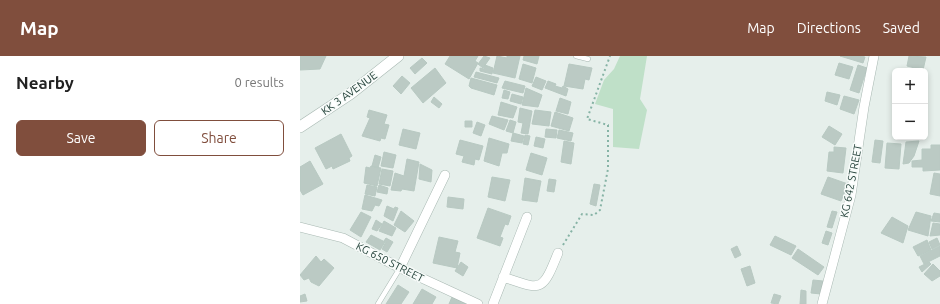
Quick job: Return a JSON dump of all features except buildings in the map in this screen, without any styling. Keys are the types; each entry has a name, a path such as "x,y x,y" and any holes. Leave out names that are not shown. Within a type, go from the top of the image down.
{"street":[{"name":"KG 642 STREET","path":"822,304 851,195 864,107 874,56"},
{"name":"KK 3 AVENUE","path":"300,127 350,94 396,57"},
{"path":"400,268 445,175"},
{"path":"493,304 527,216"},
{"name":"KG 650 STREET","path":"300,227 343,238 400,268 478,304"},
{"path":"503,277 532,287 540,285 548,279 558,253"}],"lane":[{"path":"576,56 588,59"},
{"path":"378,304 400,268"}],"path":[{"path":"558,253 582,214 594,214 600,210 608,169 608,125 587,120 610,56"}],"green space":[{"path":"620,56 647,56 640,99 647,110 639,149 613,147 613,109 595,104 604,80 614,69"}]}
